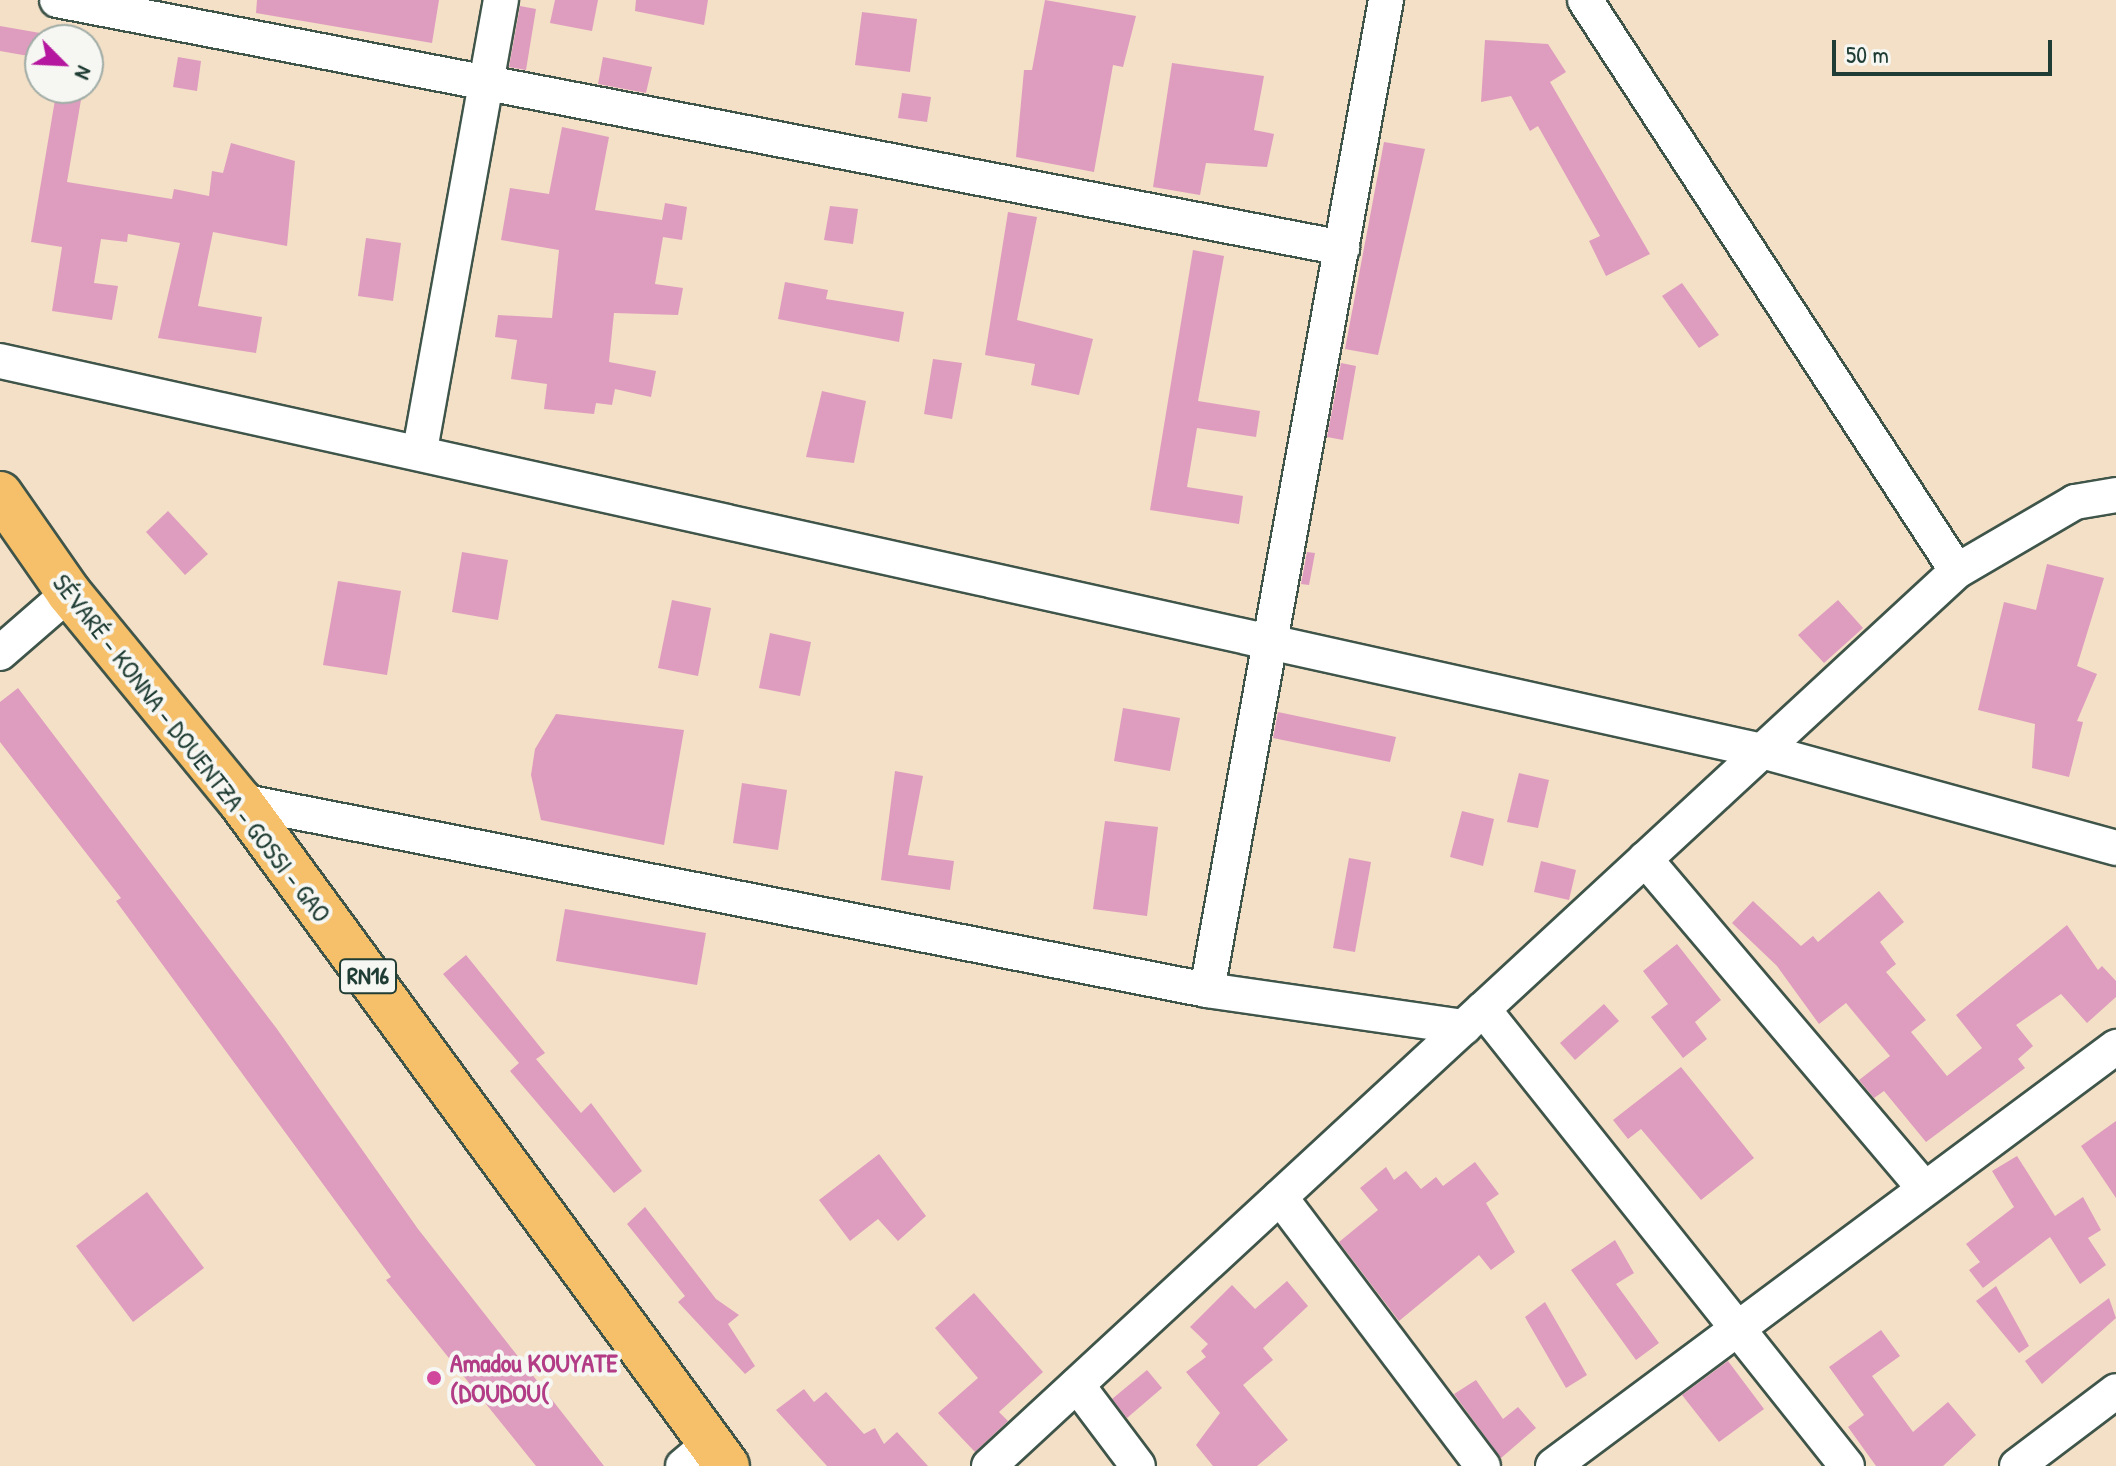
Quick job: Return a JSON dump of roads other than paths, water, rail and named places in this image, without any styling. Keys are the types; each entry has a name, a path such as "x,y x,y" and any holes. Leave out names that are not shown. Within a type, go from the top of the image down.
{"main road":[{"name":"SÉVARÉ - KONNA - DOUENTZA - GOSSI - GAO","path":"0,494 69,593 240,801 707,1458"}],"street":[{"path":"57,0 1342,248"},
{"path":"420,450 501,0"},
{"path":"1207,990 1273,642 1386,0"},
{"path":"1585,0 1957,571"},
{"path":"0,361 420,450 1762,751 2116,848"},
{"path":"989,1466 1957,571 2075,502 2116,495"},
{"path":"0,653 69,593"},
{"path":"240,801 1207,990 1473,1018 1741,1325 1847,1466"},
{"path":"1645,859 1924,1188"},
{"path":"1553,1466 2116,1047"},
{"path":"1280,1197 1483,1466"},
{"path":"1077,1385 1138,1466"},
{"path":"2017,1466 2116,1391"}],"place":[{"name":"Amadou KOUYATE (DOUDOU(","path":"434,1378"}]}
